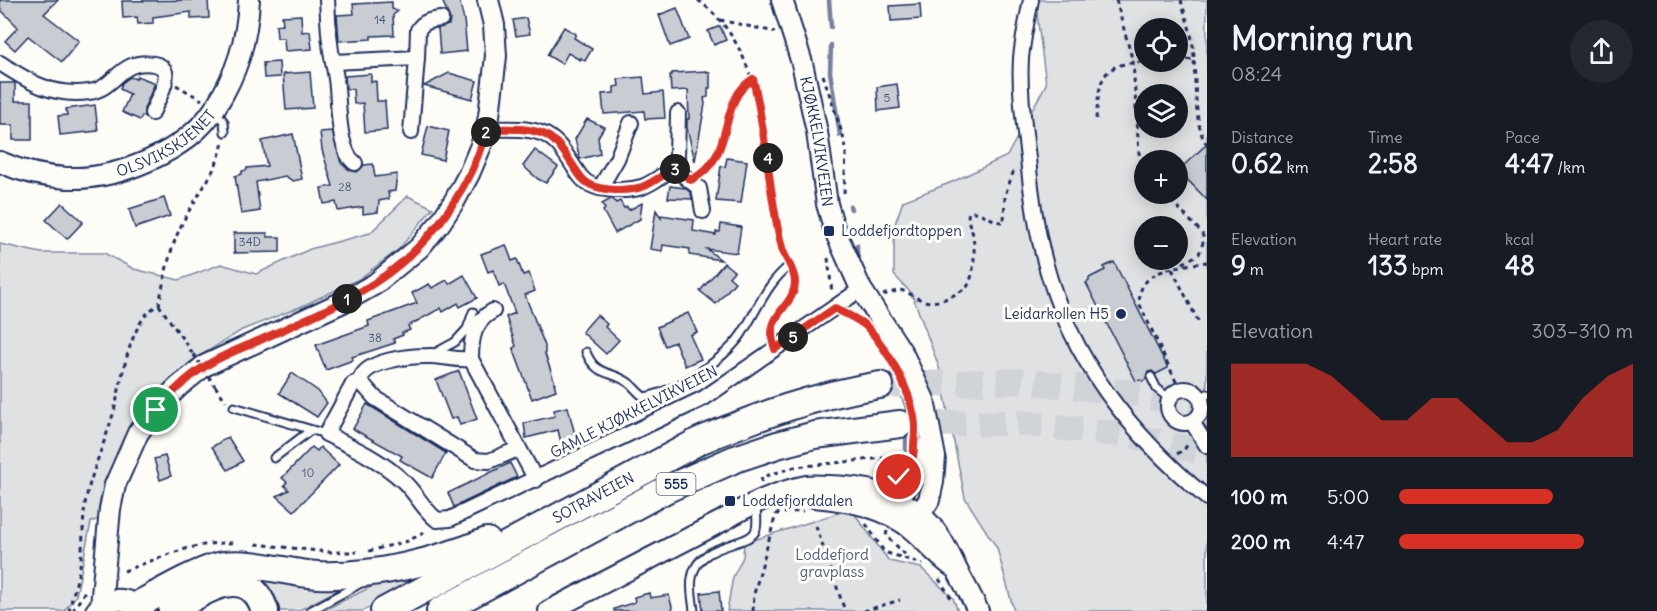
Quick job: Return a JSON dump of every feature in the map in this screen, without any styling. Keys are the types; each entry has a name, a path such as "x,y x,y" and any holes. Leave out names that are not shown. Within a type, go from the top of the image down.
{"highway":[{"name":"SOTRAVEIEN","path":"384,611 683,449 743,422 825,396 880,385"},
{"name":"SOTRAVEIEN","path":"440,611 667,489 735,459 815,435 900,424"},
{"name":"555","path":"133,605 208,569 222,565 241,565 319,575 381,571 441,557 468,548 494,538 552,508 578,506"},
{"path":"172,611 217,585 228,583 250,587 258,594 265,611"}],"main road":[{"name":"OLSVIKSKJENET","path":"0,162 24,171 67,178 111,174 161,155 190,135 214,109 238,62 244,44 248,26 249,0"},
{"path":"99,608 107,555 110,509 115,485 138,433 156,410 178,387 204,366 345,301 375,284 419,248 455,200 469,174 486,129 496,57 494,25 488,0"},
{"name":"KJØKKELVIKVEIEN","path":"782,0 802,63 817,132 827,204 835,231 861,289 903,354 924,400 935,457 929,500 920,514"},
{"name":"KJØKKELVIKVEIEN","path":"894,516 921,465 930,440"},
{"path":"549,611 760,495 809,486 850,487 875,491 894,516 914,530 941,558 957,569"},
{"path":"894,516 920,514 941,537 978,611"},
{"path":"107,555 133,605"},
{"path":"99,608 114,599 133,605"}],"street":[{"path":"327,0 330,43 344,144 350,159 355,163"},
{"path":"1031,0 1021,60 1022,102 1037,228 1045,263 1058,301 1080,351 1129,423 1173,470 1207,498"},
{"path":"411,132 418,30 430,20 441,19"},
{"path":"333,62 417,58"},
{"path":"0,63 22,78 52,92 75,93 100,89 128,66 144,62 160,65 165,68 167,75 152,113"},
{"path":"486,129 521,129 542,133 564,152 586,182 600,188 625,189 642,187 674,168 677,158 678,113"},
{"path":"600,188 617,159 631,123"},
{"path":"674,168 699,188 703,212"},
{"name":"GAMLE KJØKKELVIKVEIEN","path":"326,434 352,446 401,479 437,520 450,519 467,513 704,398 861,289"},
{"path":"493,311 483,316 476,325 471,358 536,480"},
{"path":"326,434 353,384 360,381 367,370 376,365 430,355 449,360 471,358"},
{"path":"360,381 375,398 475,460 489,461 519,449"},
{"path":"1193,391 1203,396 1200,414 1192,422 1182,423 1173,418 1168,409 1175,394 1193,391"},
{"path":"1192,422 1207,446"}],"lane":[{"path":"214,109 224,122 225,132"},
{"name":"GAMLE KJØKKELVIKVEIEN","path":"586,352 596,368 628,383 644,396 667,391 733,346 766,291 789,266"},
{"path":"430,355 455,342 467,329 473,312"},
{"path":"1151,377 1157,389 1175,394"},
{"name":"GAMLE KJØKKELVIKVEIEN","path":"234,407 326,434"},
{"path":"274,458 311,430"},
{"path":"693,611 692,578 698,563 706,555 726,545 750,539 756,530 760,495"},
{"name":"555","path":"310,611 381,571"}],"path":[{"path":"698,0 720,20 736,42 753,79 760,108 782,249 795,279 794,290 771,330 771,339 775,349"},
{"path":"1116,0 1133,62 1139,150"},
{"path":"1181,0 1195,59 1198,125 1203,140 1207,144"},
{"path":"720,20 774,32 794,39"},
{"path":"1188,59 1195,59"},
{"path":"1096,119 1098,94 1104,74 1112,67 1133,62"},
{"path":"167,75 171,82 214,109"},
{"path":"691,180 703,173 718,155 733,101 745,84 753,79"},
{"path":"225,132 221,153 178,231 169,258 159,305 214,386 234,407"},
{"path":"881,296 900,290 923,301 932,302 967,288 972,273 973,237 968,223 969,212 977,212 1000,223 1004,222 1005,195 1014,170 1029,168"},
{"path":"1174,204 1186,216"},
{"path":"1188,218 1202,233 1204,240 1199,254 1188,260"},
{"path":"827,251 835,308 865,324"},
{"path":"1188,265 1207,262"},
{"path":"1169,270 1150,277 1142,285 1138,295 1175,394"},
{"path":"1175,270 1200,326"},
{"path":"71,611 78,579 87,493 114,410 128,349 142,320 155,306 159,305"},
{"path":"1174,456 1184,450 1192,438"},
{"path":"760,495 762,477 795,467 893,457 896,459 899,477"},
{"path":"880,459 887,464 891,475"},
{"path":"753,611 754,594 776,514 807,510"},
{"path":"894,516 886,536 908,559"},
{"path":"859,519 866,524 887,554 924,565"},
{"path":"816,526 845,611"},
{"path":"936,575 957,610"},
{"path":"71,611 87,586"},
{"path":"864,611 900,600"}],"green space":[{"path":"1035,0 1207,0 1207,611 1014,611 997,548 965,498 939,367 912,294 894,275 894,227 903,201 952,182 1007,156 1046,84"},
{"path":"408,196 433,208 399,249 359,279 300,307 242,330 190,362 150,400 127,434 103,517 91,522 76,596 64,611 0,611 0,244 41,253 104,253 134,269 179,280 221,264 256,274 310,249 370,233"},
{"name":"Loddefjord gravplass","path":"851,509 889,561 921,568 953,598 958,611 727,611 733,577 743,557 744,543"},
{"path":"462,556 363,611 322,611 391,577"},
{"path":"243,571 352,582 298,611 279,611 272,591"}],"building":[{"path":"0,0 58,0 44,14 79,41 62,62 28,36 15,50 5,41 18,27 0,9"},
{"path":"208,0 209,18 191,19 191,12 153,17 153,23 138,24 137,17 123,18 122,1"},
{"path":"442,0 459,0 464,20 467,51 440,54 438,28 449,25 450,19"},
{"path":"392,2 392,9 398,11 393,15 394,35 339,41 337,15 354,14 353,4"},
{"path":"920,4 921,19 891,21 890,6"},
{"path":"677,8 689,39 670,46 659,15"},
{"path":"301,15 302,32 310,31 312,49 285,51 284,38 277,38 276,25 283,24 282,16"},
{"path":"526,18 530,34 516,36 513,20"},
{"path":"720,26 726,40 714,45 708,31"},
{"path":"564,27 576,34 574,38 592,49 585,61 568,53 562,64 547,55"},
{"path":"279,62 280,77 264,78 263,63"},
{"path":"707,71 710,73 710,88 708,88 708,97 704,98 705,104 695,161 687,128 688,90 671,91 670,75"},
{"path":"310,72 313,108 286,110 283,74"},
{"path":"449,73 477,81 472,99 424,86"},
{"path":"371,74 371,82 376,81 377,101 385,101 387,130 365,132 363,103 354,104 353,89 346,89 345,76"},
{"path":"137,76 155,83 144,109 144,117 142,116 140,120 122,112 130,94 120,89 122,83 130,77 136,79"},
{"path":"643,77 645,94 663,92 665,118 645,119 644,111 604,114 602,94 614,93 614,87 619,86 618,79"},
{"path":"0,83 15,83 15,101 32,101 32,140 13,140 13,125 0,125"},
{"path":"897,84 900,108 878,111 877,87"},
{"path":"95,105 98,131 60,135 58,116 67,115 66,109"},
{"path":"587,119 604,127 598,137 600,154 580,159 575,139"},
{"path":"428,126 449,131 443,160 421,155"},
{"path":"332,131 341,163 349,170 357,172 364,165 373,164 375,177 397,174 395,191 388,192 389,199 379,201 378,212 363,214 363,207 338,211 336,202 324,204 321,188 333,186 322,150 320,132"},
{"path":"293,134 302,179 293,181 285,176 256,182 260,211 241,214 235,176 242,174 242,171 247,168 267,166 262,141"},
{"path":"1207,144 1207,200 1188,180 1188,161"},
{"path":"535,150 558,167 546,183 523,166"},
{"path":"727,158 747,161 741,203 716,201 721,166 725,167"},
{"path":"670,186 685,188 691,193 692,199 668,198"},
{"path":"164,198 170,216 135,228 129,209"},
{"path":"611,199 616,203 620,201 624,208 627,207 629,210 642,203 640,219 615,233 603,211 605,209 602,204"},
{"path":"62,203 83,222 67,239 46,220"},
{"path":"656,210 661,218 661,215 694,220 693,231 716,235 716,232 720,232 721,224 741,227 737,253 707,249 721,260 689,255 690,249 663,245 662,251 650,249"},
{"path":"234,233 267,233 268,237 280,237 280,252 234,253"},
{"path":"506,245 512,261 517,259 523,275 529,273 535,291 525,295 545,346 545,354 555,383 556,390 532,399 513,348 516,346 506,317 515,313 504,284 499,286 493,270 488,272 481,254"},
{"name":"Leidarkollen H5","path":"1114,262 1168,368 1156,374 1152,371 1148,372 1146,379 1141,382 1136,381 1086,283 1089,278 1105,270 1104,267"},
{"path":"724,263 734,271 729,277 735,282 716,304 700,291"},
{"path":"464,275 477,298 460,307 458,303 443,312 441,308 408,326 410,330 393,339 395,343 352,357 353,360 326,370 316,345 369,326 368,321 417,303 412,293 429,284 432,288 447,280 449,284"},
{"path":"688,313 697,332 690,335 701,359 685,366 675,342 665,346 657,327"},
{"path":"597,315 607,324 605,327 619,340 606,354 582,332"},
{"path":"459,371 477,419 460,425 457,417 451,419 436,380"},
{"path":"292,373 318,391 327,403 317,417 279,393"},
{"path":"367,404 446,453 432,478 400,460 402,456 353,429"},
{"path":"568,407 578,447 563,451 558,430 526,438 524,423 555,416 554,410"},
{"path":"228,437 243,461 228,470 212,447"},
{"path":"312,447 317,451 320,447 339,465 294,511 277,496 289,490 284,485 287,482 282,478"},
{"path":"165,456 171,476 160,480 154,459"},
{"path":"510,463 517,477 454,507 448,493"},
{"path":"719,591 721,611 703,611 701,593"},
{"path":"649,593 650,598 669,595 673,611 614,611 614,609 635,602 634,597"}],"waterway":[{"path":"829,0 831,27"},
{"path":"831,45 830,72 840,135"},
{"path":"857,245 857,260"},
{"path":"879,332 907,408 907,417"},
{"path":"906,429 906,468"}],"tunnel":[{"path":"880,385 1021,381 1139,394 1207,410"},
{"path":"900,424 1022,423 1128,435 1207,453"}],"place":[{"name":"Loddefjordtoppen","path":"829,231"},
{"name":"Leidarkollen H5","path":"1121,314"},
{"name":"Loddefjorddalen","path":"730,501"}],"route":[{"path":"156,410 178,387 204,366 345,301 375,284 402,263 419,248 455,200 469,174 486,129 521,129 542,133 564,152 581,178 600,188 642,187 674,168 691,180 703,173 718,155 736,96 745,84 753,79 760,108 782,249 795,279 794,290 771,330 771,339 775,349 835,308 865,324 879,340 892,362 911,404 915,420 914,451 911,464 905,474 899,477"}]}
